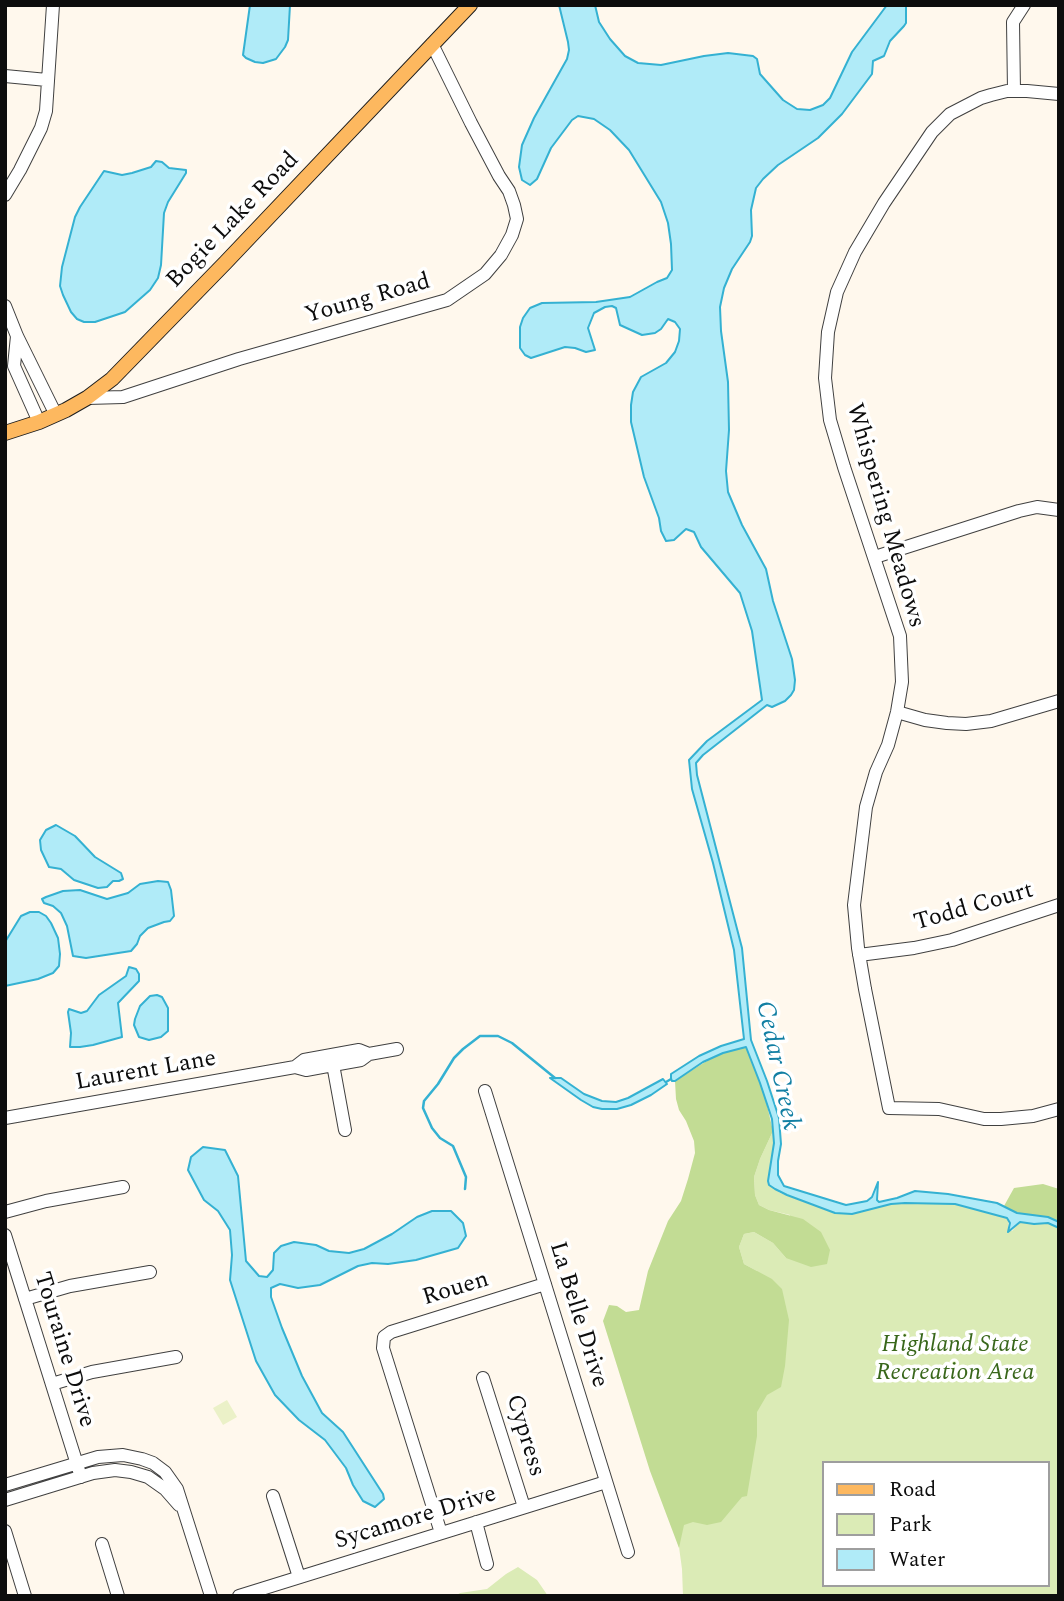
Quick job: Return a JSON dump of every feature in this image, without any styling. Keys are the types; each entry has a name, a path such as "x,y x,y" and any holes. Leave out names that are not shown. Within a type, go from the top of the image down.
{"main road":[{"name":"Bogie Lake Road","path":"5,433 56,415 87,398 112,379 253,235 470,5"}],"street":[{"path":"5,195 41,128 46,111 53,5"},
{"path":"1014,91 1013,22 1024,5"},
{"name":"Young Road","path":"87,398 123,397 239,359 447,300 485,274 502,255 512,235 517,219 514,205 432,44"},
{"path":"5,76 47,80"},
{"name":"Whispering Meadows","path":"1059,94 1007,91 981,98 950,114 932,132 884,203 855,252 837,292 828,332 825,378 830,420 900,636 902,682 897,712 866,807 854,905 859,955 889,1108 939,1109 984,1119 1033,1116 1059,1109"},
{"path":"5,306 56,415"},
{"path":"17,336 14,366 39,422"},
{"path":"875,557 1019,511 1037,507 1059,510"},
{"path":"897,712 925,720 966,724 992,721 1059,701"},
{"name":"Todd Court","path":"859,955 951,940 1059,905"},
{"name":"Laurent Lane","path":"5,1118 295,1067 304,1060 332,1060 359,1050 369,1054 397,1049"},
{"path":"332,1060 345,1130"},
{"name":"La Belle Drive","path":"485,1091 628,1552"},
{"path":"5,1212 46,1201 123,1187"},
{"name":"Touraine Drive","path":"5,1236 81,1477"},
{"path":"25,1299 70,1286 149,1272"},
{"name":"Rouen","path":"441,1533 383,1341 386,1334 391,1332 545,1284"},
{"path":"52,1384 92,1372 176,1357"},
{"name":"Cypress","path":"484,1378 524,1507"},
{"path":"5,1485 98,1457 117,1455 148,1461 172,1480 181,1499 211,1596"},
{"path":"5,1500 93,1473 115,1470 143,1475 159,1483 185,1514"},
{"name":"Sycamore Drive","path":"239,1596 606,1482"},
{"path":"274,1496 299,1577"},
{"path":"476,1522 488,1564"},
{"path":"5,1531 25,1596"},
{"path":"102,1544 118,1596"}],"green space":[{"path":"746,1047 765,1097 773,1131 754,1177 755,1195 759,1205 803,1219 821,1232 830,1250 827,1264 811,1267 786,1258 773,1243 754,1232 744,1234 739,1247 744,1264 772,1279 782,1289 789,1320 781,1387 767,1395 757,1412 757,1436 747,1496 742,1497 721,1522 707,1525 693,1522 684,1525 679,1548 650,1471 603,1321 609,1305 617,1306 626,1312 639,1310 648,1271 668,1221 681,1201 688,1179 695,1153 694,1141 679,1110 675,1081 713,1057"},
{"name":"Highland State Recreation Area","path":"773,1131 769,1185 780,1193 835,1213 852,1214 891,1204 919,1202 955,1204 1003,1216 1009,1219 1008,1228 1012,1231 1020,1222 1039,1224 1059,1221 1059,1596 683,1596 679,1547 617,1352 757,1271 744,1264 739,1247 744,1234 754,1232 773,1243 786,1258 790,1215 759,1205 755,1195 754,1177"},
{"path":"1043,1184 1059,1189 1059,1222 1048,1217 1017,1213 1004,1206 1014,1188"},
{"path":"227,1400 237,1417 223,1425 213,1408"},
{"path":"518,1567 537,1580 548,1596 455,1596 487,1589"}],"water":[{"path":"250,5 290,5 288,40 276,59 263,63 243,55"},
{"path":"559,5 595,5 599,22 610,39 625,56 638,63 661,65 728,53 753,56 757,59 760,74 783,100 797,109 810,110 823,105 830,98 852,52 887,5 906,5 906,23 890,41 884,56 873,61 872,74 842,114 818,138 778,165 756,188 751,210 752,236 724,288 720,307 728,382 728,492 766,569 773,601 792,659 795,680 794,690 785,701 772,707 767,705 703,755 696,763 697,775 742,948 751,1040 779,1118 781,1144 778,1175 784,1186 846,1205 867,1201 872,1197 878,1182 879,1202 915,1191 948,1194 997,1203 1017,1213 1048,1217 1059,1222 1059,1228 1048,1223 1020,1222 1008,1232 1010,1223 1007,1218 955,1204 891,1204 852,1214 835,1213 787,1195 769,1185 774,1143 772,1119 746,1047 723,1053 703,1062 675,1081 671,1079 671,1074 699,1056 744,1039 734,950 692,789 689,760 707,741 762,700 752,631 740,593 701,547 694,532 686,529 674,540 666,541 644,477 631,422 633,392 641,377 666,363 675,352 680,329 675,322 668,319 655,333 642,335 620,325 616,308 612,306 594,313 588,328 595,350 586,352 565,347 531,358 520,348 520,327 530,308 542,303 596,302 630,297 667,278 672,270 668,223 661,202 629,150 610,130 594,119 578,116 572,120 551,148 537,179 530,185 522,180 519,167 522,145 567,59 569,50"},
{"path":"156,161 169,168 186,170 164,213 158,278 150,290 125,312 95,322 77,319 71,312 60,286 62,267 80,207 104,171 122,175 151,167"},
{"path":"56,825 75,836 95,857 121,873 123,879 113,881 107,887 98,888 74,880 61,869 49,867 41,850 40,840 46,830"},
{"path":"168,882 171,890 174,916 170,921 148,928 131,951 86,958 73,956 67,926 61,913 42,899 63,891 80,890 107,899 128,893 140,884"},
{"path":"39,912 51,923 58,938 59,966 53,973 38,979 5,986 5,942 21,916"},
{"path":"129,967 136,969 139,981 118,1003 122,1037 93,1045 70,1047 69,1009 81,1013 87,1011 99,995 126,976"},
{"path":"150,996 162,997 168,1008 168,1031 161,1037 149,1040 139,1037 134,1025 135,1019 140,1006"},
{"path":"550,1078 561,1078 584,1094 602,1101 616,1102 663,1079 667,1084 631,1105 602,1109 581,1100"},
{"path":"203,1147 225,1150 238,1176 246,1261 259,1276 267,1277 273,1270 274,1253 281,1246 294,1242 349,1253 364,1249 432,1211 451,1211 463,1223 466,1236 458,1248 416,1260 358,1266 320,1285 298,1288 280,1284 271,1288 271,1297 282,1328 302,1376 322,1413 343,1432 383,1494 384,1499 375,1507 363,1501 346,1468 325,1440 299,1420 275,1395 256,1361 230,1280 230,1230 218,1211 204,1200 188,1170 191,1157"}],"waterway":[{"path":"465,1189 466,1177 453,1146 440,1138 432,1128 423,1108 424,1101 454,1058 480,1036 498,1036 512,1043 555,1078"},
{"path":"666,1082 671,1079"}],"water label":[{"name":"Cedar Creek","path":"776,1066"}]}
